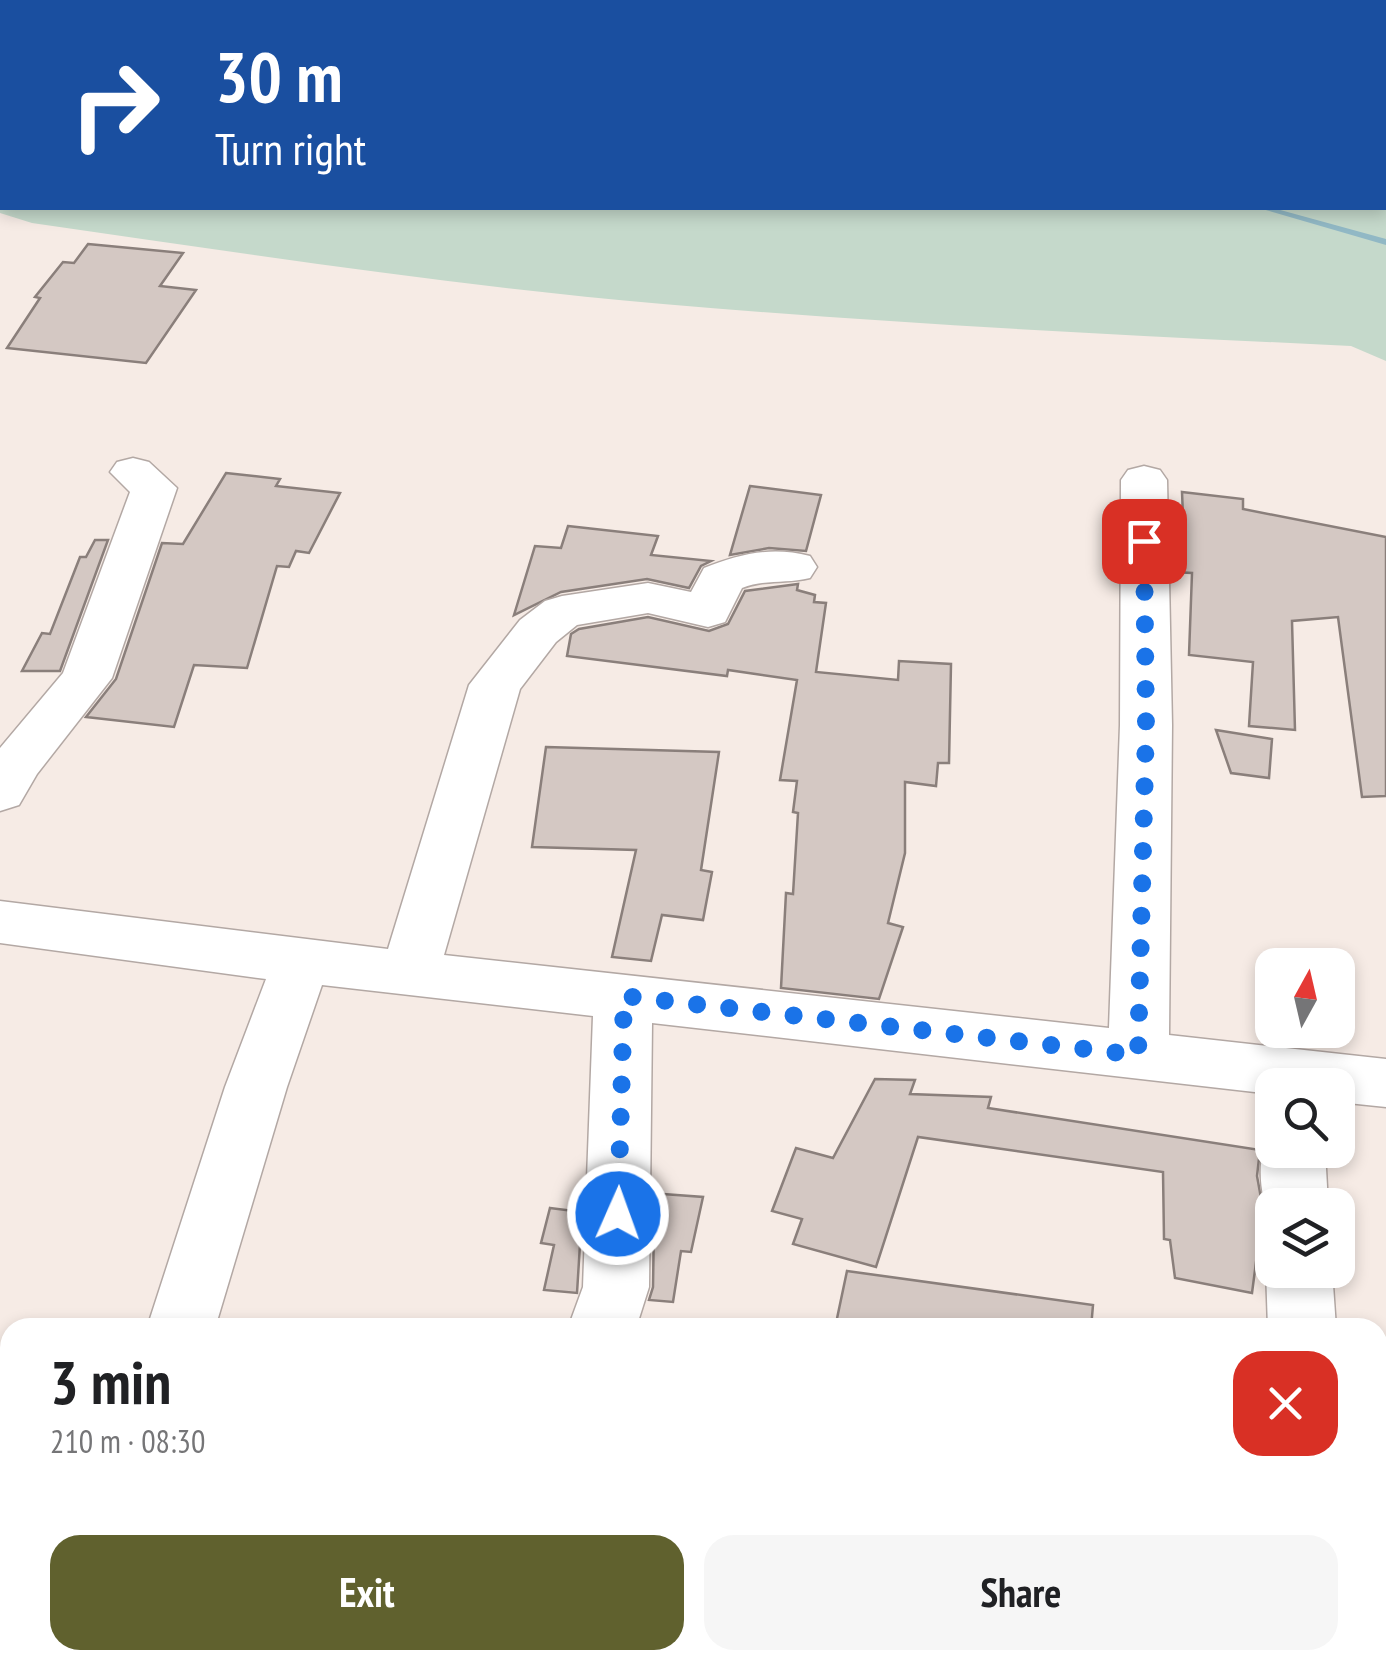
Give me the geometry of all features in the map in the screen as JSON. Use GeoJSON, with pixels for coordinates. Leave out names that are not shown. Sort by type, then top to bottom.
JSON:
{"type":"FeatureCollection","features":[{"type":"Feature","properties":{"kind":"street"},"geometry":{"type":"LineString","coordinates":[[0,792],[17,763],[87,678],[154,488],[133,472]]}},
{"type":"Feature","properties":{"kind":"street"},"geometry":{"type":"LineString","coordinates":[[1138,1055],[1146,726],[1144,480]]}},
{"type":"Feature","properties":{"kind":"street"},"geometry":{"type":"LineString","coordinates":[[410,973],[495,686],[538,631],[562,612],[648,598],[708,612],[721,580],[752,566],[793,567]]}},
{"type":"Feature","properties":{"kind":"street"},"geometry":{"type":"LineString","coordinates":[[0,922],[410,973],[1138,1055],[1255,1074]]}},
{"type":"Feature","properties":{"kind":"street"},"geometry":{"type":"LineString","coordinates":[[184,1318],[256,1087],[302,960]]}},
{"type":"Feature","properties":{"kind":"street"},"geometry":{"type":"LineString","coordinates":[[605,1318],[616,1287],[624,996]]}},
{"type":"Feature","properties":{"kind":"street"},"geometry":{"type":"LineString","coordinates":[[1355,1082],[1386,1083]]}},
{"type":"Feature","properties":{"kind":"street"},"geometry":{"type":"LineString","coordinates":[[1300,1288],[1301,1318]]}},
{"type":"Feature","properties":{"kind":"green space"},"geometry":{"type":"Polygon","coordinates":[[[1386,210],[1386,361],[1351,346],[921,323],[584,297],[32,223],[0,213],[1386,210]]]}},
{"type":"Feature","properties":{"kind":"building"},"geometry":{"type":"Polygon","coordinates":[[[88,244],[183,253],[160,286],[196,290],[146,363],[7,348],[40,298],[35,297],[63,262],[74,263],[88,244]]]}},
{"type":"Feature","properties":{"kind":"building"},"geometry":{"type":"Polygon","coordinates":[[[226,473],[280,479],[276,486],[340,493],[309,553],[296,551],[289,567],[277,566],[247,668],[194,665],[174,727],[86,717],[116,679],[162,543],[183,544],[226,473]]]}},
{"type":"Feature","properties":{"kind":"building"},"geometry":{"type":"Polygon","coordinates":[[[750,486],[821,495],[806,551],[769,548],[730,555],[750,486]]]}},
{"type":"Feature","properties":{"kind":"building"},"geometry":{"type":"Polygon","coordinates":[[[1182,492],[1243,499],[1243,509],[1386,537],[1386,796],[1362,797],[1338,617],[1292,621],[1295,730],[1249,726],[1253,662],[1189,655],[1192,573],[1173,572],[1171,515],[1183,516],[1182,492]]]}},
{"type":"Feature","properties":{"kind":"building"},"geometry":{"type":"Polygon","coordinates":[[[568,526],[658,536],[651,555],[711,561],[701,566],[689,588],[647,579],[561,592],[514,615],[535,546],[561,548],[568,526]]]}},
{"type":"Feature","properties":{"kind":"building"},"geometry":{"type":"Polygon","coordinates":[[[95,540],[108,540],[60,671],[22,671],[42,633],[50,634],[80,557],[86,557],[95,540]]]}},
{"type":"Feature","properties":{"kind":"building"},"geometry":{"type":"Polygon","coordinates":[[[798,584],[797,590],[815,595],[814,602],[826,603],[816,672],[898,680],[899,661],[951,664],[949,763],[938,763],[936,786],[905,782],[905,853],[888,923],[903,927],[879,999],[781,988],[786,893],[793,894],[798,813],[793,812],[797,781],[780,780],[797,680],[728,670],[727,676],[567,656],[571,634],[579,629],[648,617],[709,631],[728,624],[745,591],[798,584]]]}},
{"type":"Feature","properties":{"kind":"building"},"geometry":{"type":"Polygon","coordinates":[[[1216,730],[1272,739],[1269,778],[1231,773],[1216,730]]]}},
{"type":"Feature","properties":{"kind":"building"},"geometry":{"type":"Polygon","coordinates":[[[546,747],[719,752],[701,870],[712,872],[703,920],[662,915],[651,961],[612,957],[636,850],[532,847],[546,747]]]}},
{"type":"Feature","properties":{"kind":"building"},"geometry":{"type":"Polygon","coordinates":[[[875,1079],[915,1080],[910,1094],[991,1097],[988,1108],[1255,1149],[1259,1188],[1255,1188],[1252,1293],[1175,1278],[1170,1240],[1164,1239],[1163,1172],[918,1137],[876,1267],[793,1244],[802,1219],[772,1211],[796,1148],[833,1158],[875,1079]]]}},
{"type":"Feature","properties":{"kind":"building"},"geometry":{"type":"Polygon","coordinates":[[[663,1194],[703,1197],[691,1252],[681,1251],[673,1302],[649,1300],[653,1287],[654,1222],[663,1194]]]}},
{"type":"Feature","properties":{"kind":"building"},"geometry":{"type":"Polygon","coordinates":[[[550,1208],[582,1212],[577,1293],[544,1290],[554,1245],[541,1243],[550,1208]]]}},
{"type":"Feature","properties":{"kind":"building"},"geometry":{"type":"Polygon","coordinates":[[[847,1271],[1093,1305],[1092,1318],[837,1318],[847,1271]]]}},
{"type":"Feature","properties":{"kind":"waterway"},"geometry":{"type":"LineString","coordinates":[[1271,210],[1386,242]]}},
{"type":"Feature","properties":{"kind":"route"},"geometry":{"type":"LineString","coordinates":[[618,1214],[624,996],[1138,1055],[1146,726],[1144,541]]}}]}
